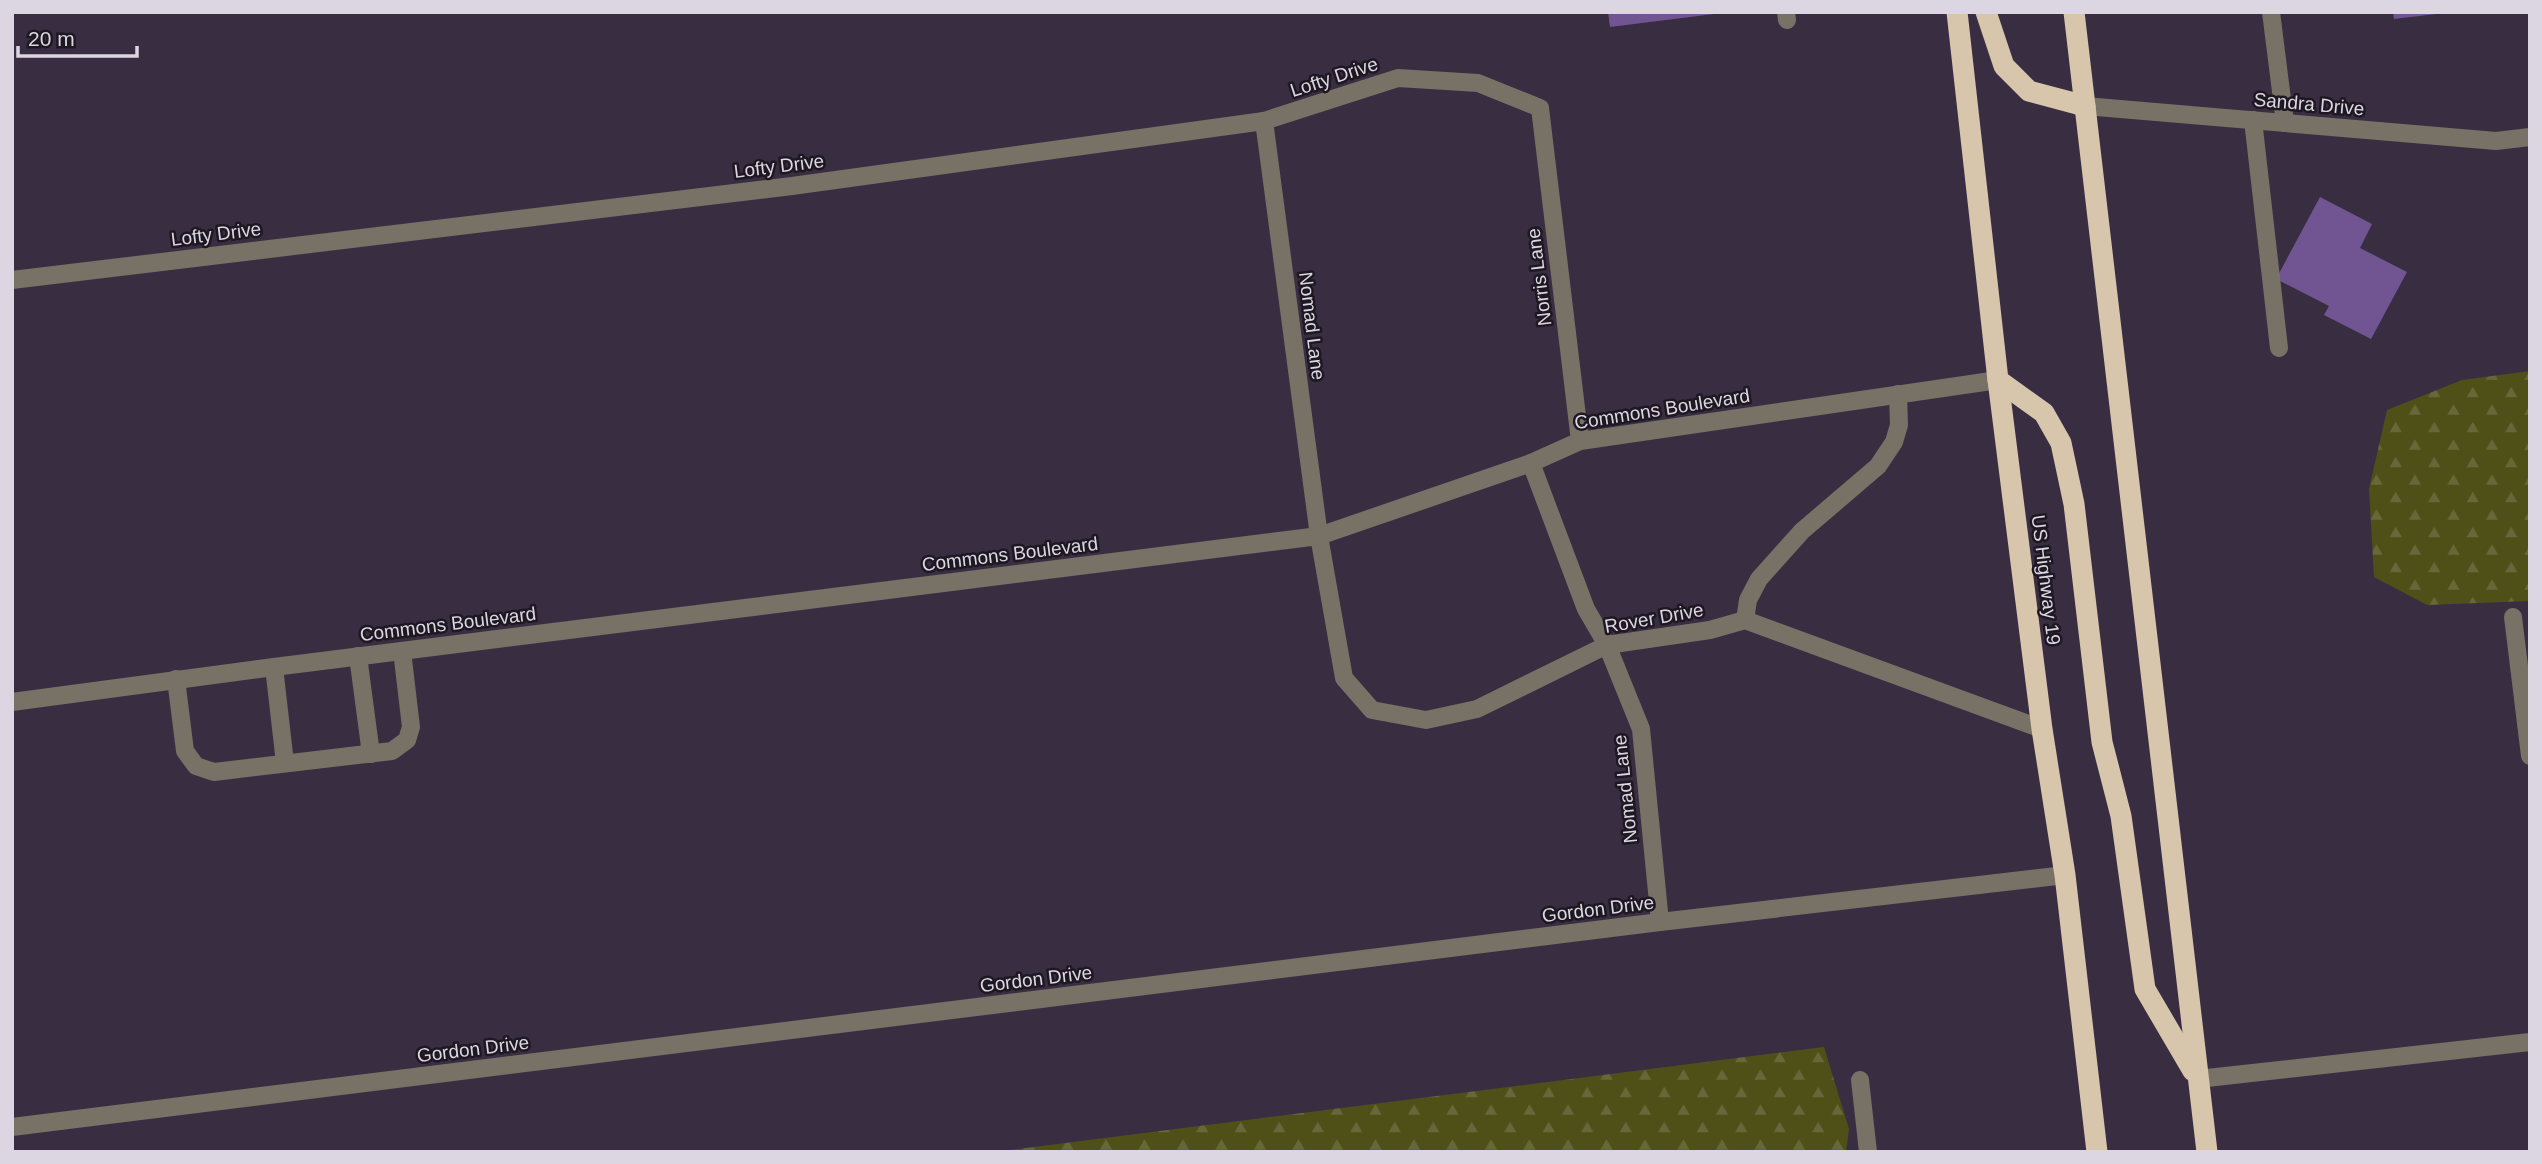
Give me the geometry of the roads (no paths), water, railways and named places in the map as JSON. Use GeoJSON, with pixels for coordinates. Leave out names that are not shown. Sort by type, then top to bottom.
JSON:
{"type":"FeatureCollection","features":[{"type":"Feature","properties":{"kind":"highway","name":"US Highway 19"},"geometry":{"type":"LineString","coordinates":[[1957,12],[1998,380],[2042,729],[2065,874],[2097,1152]]}},
{"type":"Feature","properties":{"kind":"highway"},"geometry":{"type":"LineString","coordinates":[[1986,12],[2004,66],[2029,91],[2085,106]]}},
{"type":"Feature","properties":{"kind":"highway"},"geometry":{"type":"LineString","coordinates":[[2074,12],[2207,1152]]}},
{"type":"Feature","properties":{"kind":"highway"},"geometry":{"type":"LineString","coordinates":[[1998,380],[2044,413],[2061,443],[2074,504],[2102,742],[2121,816],[2145,989],[2198,1079]]}},
{"type":"Feature","properties":{"kind":"street"},"geometry":{"type":"LineString","coordinates":[[2272,12],[2284,123]]}},
{"type":"Feature","properties":{"kind":"street","name":"Lofty Drive"},"geometry":{"type":"LineString","coordinates":[[12,280],[792,187],[1264,121],[1398,78],[1478,83],[1540,108]]}},
{"type":"Feature","properties":{"kind":"street","name":"Sandra Drive"},"geometry":{"type":"LineString","coordinates":[[2085,106],[2496,141],[2530,137]]}},
{"type":"Feature","properties":{"kind":"street","name":"Norris Lane"},"geometry":{"type":"LineString","coordinates":[[1540,108],[1580,441]]}},
{"type":"Feature","properties":{"kind":"street"},"geometry":{"type":"LineString","coordinates":[[2253,120],[2279,348]]}},
{"type":"Feature","properties":{"kind":"street","name":"Nomad Lane"},"geometry":{"type":"LineString","coordinates":[[1264,121],[1319,536]]}},
{"type":"Feature","properties":{"kind":"street","name":"Commons Boulevard"},"geometry":{"type":"LineString","coordinates":[[12,702],[176,679],[1319,536],[1531,463],[1580,441],[1998,380]]}},
{"type":"Feature","properties":{"kind":"street"},"geometry":{"type":"LineString","coordinates":[[1898,394],[1899,425],[1894,442],[1878,466],[1802,531],[1759,579],[1748,600],[1745,620],[2042,729]]}},
{"type":"Feature","properties":{"kind":"street","name":"Nomad Lane"},"geometry":{"type":"LineString","coordinates":[[1531,463],[1586,609],[1607,646],[1641,729],[1660,922]]}},
{"type":"Feature","properties":{"kind":"street","name":"Rover Drive"},"geometry":{"type":"LineString","coordinates":[[1319,536],[1344,678],[1372,710],[1426,720],[1477,709],[1607,646],[1710,629],[1745,620]]}},
{"type":"Feature","properties":{"kind":"street"},"geometry":{"type":"LineString","coordinates":[[2513,617],[2530,756]]}},
{"type":"Feature","properties":{"kind":"street"},"geometry":{"type":"LineString","coordinates":[[176,679],[185,751],[196,766],[214,772],[371,754],[392,751],[407,740],[411,727],[402,651]]}},
{"type":"Feature","properties":{"kind":"street"},"geometry":{"type":"LineString","coordinates":[[358,656],[371,754]]}},
{"type":"Feature","properties":{"kind":"street"},"geometry":{"type":"LineString","coordinates":[[274,667],[285,763]]}},
{"type":"Feature","properties":{"kind":"street","name":"Gordon Drive"},"geometry":{"type":"LineString","coordinates":[[12,1128],[2065,874]]}},
{"type":"Feature","properties":{"kind":"street"},"geometry":{"type":"LineString","coordinates":[[2198,1079],[2530,1042]]}},
{"type":"Feature","properties":{"kind":"street"},"geometry":{"type":"LineString","coordinates":[[1860,1080],[1868,1152]]}}]}
